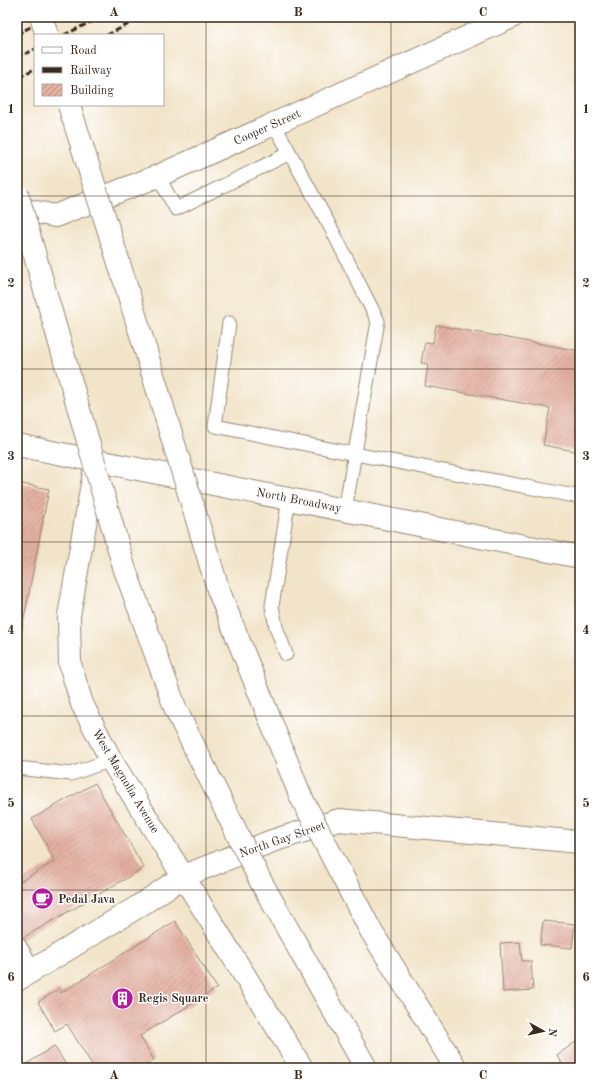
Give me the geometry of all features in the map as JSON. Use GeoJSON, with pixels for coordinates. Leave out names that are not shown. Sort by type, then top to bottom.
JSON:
{"type":"FeatureCollection","features":[{"type":"Feature","properties":{"kind":"main road"},"geometry":{"type":"LineString","coordinates":[[41,17],[47,34]]}},
{"type":"Feature","properties":{"kind":"main road","name":"Cooper Street"},"geometry":{"type":"LineString","coordinates":[[17,208],[54,216],[158,176],[512,17]]}},
{"type":"Feature","properties":{"kind":"main road"},"geometry":{"type":"LineString","coordinates":[[69,106],[124,278],[218,589],[301,797],[371,931],[456,1068]]}},
{"type":"Feature","properties":{"kind":"main road"},"geometry":{"type":"LineString","coordinates":[[17,193],[124,567],[176,710],[260,880],[366,1068]]}},
{"type":"Feature","properties":{"kind":"main road","name":"North Broadway"},"geometry":{"type":"LineString","coordinates":[[17,444],[580,557]]}},
{"type":"Feature","properties":{"kind":"main road","name":"West Magnolia Avenue"},"geometry":{"type":"LineString","coordinates":[[97,460],[69,616],[70,664],[82,704],[111,760],[302,1068]]}},
{"type":"Feature","properties":{"kind":"main road","name":"North Gay Street"},"geometry":{"type":"LineString","coordinates":[[26,974],[138,906],[184,876],[272,841],[339,820],[409,825],[580,842]]}},
{"type":"Feature","properties":{"kind":"lane"},"geometry":{"type":"LineString","coordinates":[[274,124],[333,232],[378,321],[345,510]]}},
{"type":"Feature","properties":{"kind":"lane"},"geometry":{"type":"LineString","coordinates":[[158,176],[176,209],[290,154]]}},
{"type":"Feature","properties":{"kind":"lane"},"geometry":{"type":"LineString","coordinates":[[229,323],[214,426],[580,497]]}},
{"type":"Feature","properties":{"kind":"lane"},"geometry":{"type":"LineString","coordinates":[[286,654],[276,627],[272,606],[289,498]]}},
{"type":"Feature","properties":{"kind":"lane"},"geometry":{"type":"LineString","coordinates":[[17,768],[71,774],[111,760]]}},
{"type":"Feature","properties":{"kind":"lane"},"geometry":{"type":"LineString","coordinates":[[17,941],[26,974]]}},
{"type":"Feature","properties":{"kind":"building"},"geometry":{"type":"Polygon","coordinates":[[[436,325],[580,351],[580,452],[543,445],[550,408],[425,386],[428,364],[421,363],[425,342],[433,343],[436,325]]]}},
{"type":"Feature","properties":{"kind":"building"},"geometry":{"type":"Polygon","coordinates":[[[17,483],[49,489],[18,649],[17,649],[17,483]]]}},
{"type":"Feature","properties":{"kind":"building"},"geometry":{"type":"Polygon","coordinates":[[[95,783],[144,868],[21,939],[17,932],[17,881],[18,883],[55,861],[32,819],[95,783]]]}},
{"type":"Feature","properties":{"kind":"building","name":"Regis Square"},"geometry":{"type":"Polygon","coordinates":[[[175,921],[217,988],[140,1036],[154,1060],[142,1068],[94,1068],[67,1024],[55,1031],[38,1002],[59,989],[61,993],[175,921]]]}},
{"type":"Feature","properties":{"kind":"building"},"geometry":{"type":"Polygon","coordinates":[[[543,921],[575,924],[572,948],[540,945],[543,921]]]}},
{"type":"Feature","properties":{"kind":"building"},"geometry":{"type":"Polygon","coordinates":[[[520,942],[522,961],[531,961],[533,990],[503,992],[500,943],[520,942]]]}},
{"type":"Feature","properties":{"kind":"building"},"geometry":{"type":"Polygon","coordinates":[[[580,1039],[580,1068],[565,1068],[557,1055],[580,1039]]]}},
{"type":"Feature","properties":{"kind":"building"},"geometry":{"type":"Polygon","coordinates":[[[54,1046],[68,1068],[21,1068],[54,1046]]]}},
{"type":"Feature","properties":{"kind":"railway"},"geometry":{"type":"LineString","coordinates":[[17,34],[50,17]]}},
{"type":"Feature","properties":{"kind":"railway"},"geometry":{"type":"LineString","coordinates":[[66,34],[101,17]]}},
{"type":"Feature","properties":{"kind":"railway"},"geometry":{"type":"LineString","coordinates":[[109,34],[143,17]]}},
{"type":"Feature","properties":{"kind":"railway"},"geometry":{"type":"LineString","coordinates":[[17,58],[34,50]]}},
{"type":"Feature","properties":{"kind":"railway"},"geometry":{"type":"LineString","coordinates":[[19,76],[34,69]]}},
{"type":"Feature","properties":{"kind":"place","name":"Pedal Java"},"geometry":{"type":"Point","coordinates":[43,899]}},
{"type":"Feature","properties":{"kind":"place","name":"Regis Square"},"geometry":{"type":"Point","coordinates":[123,998]}}]}
